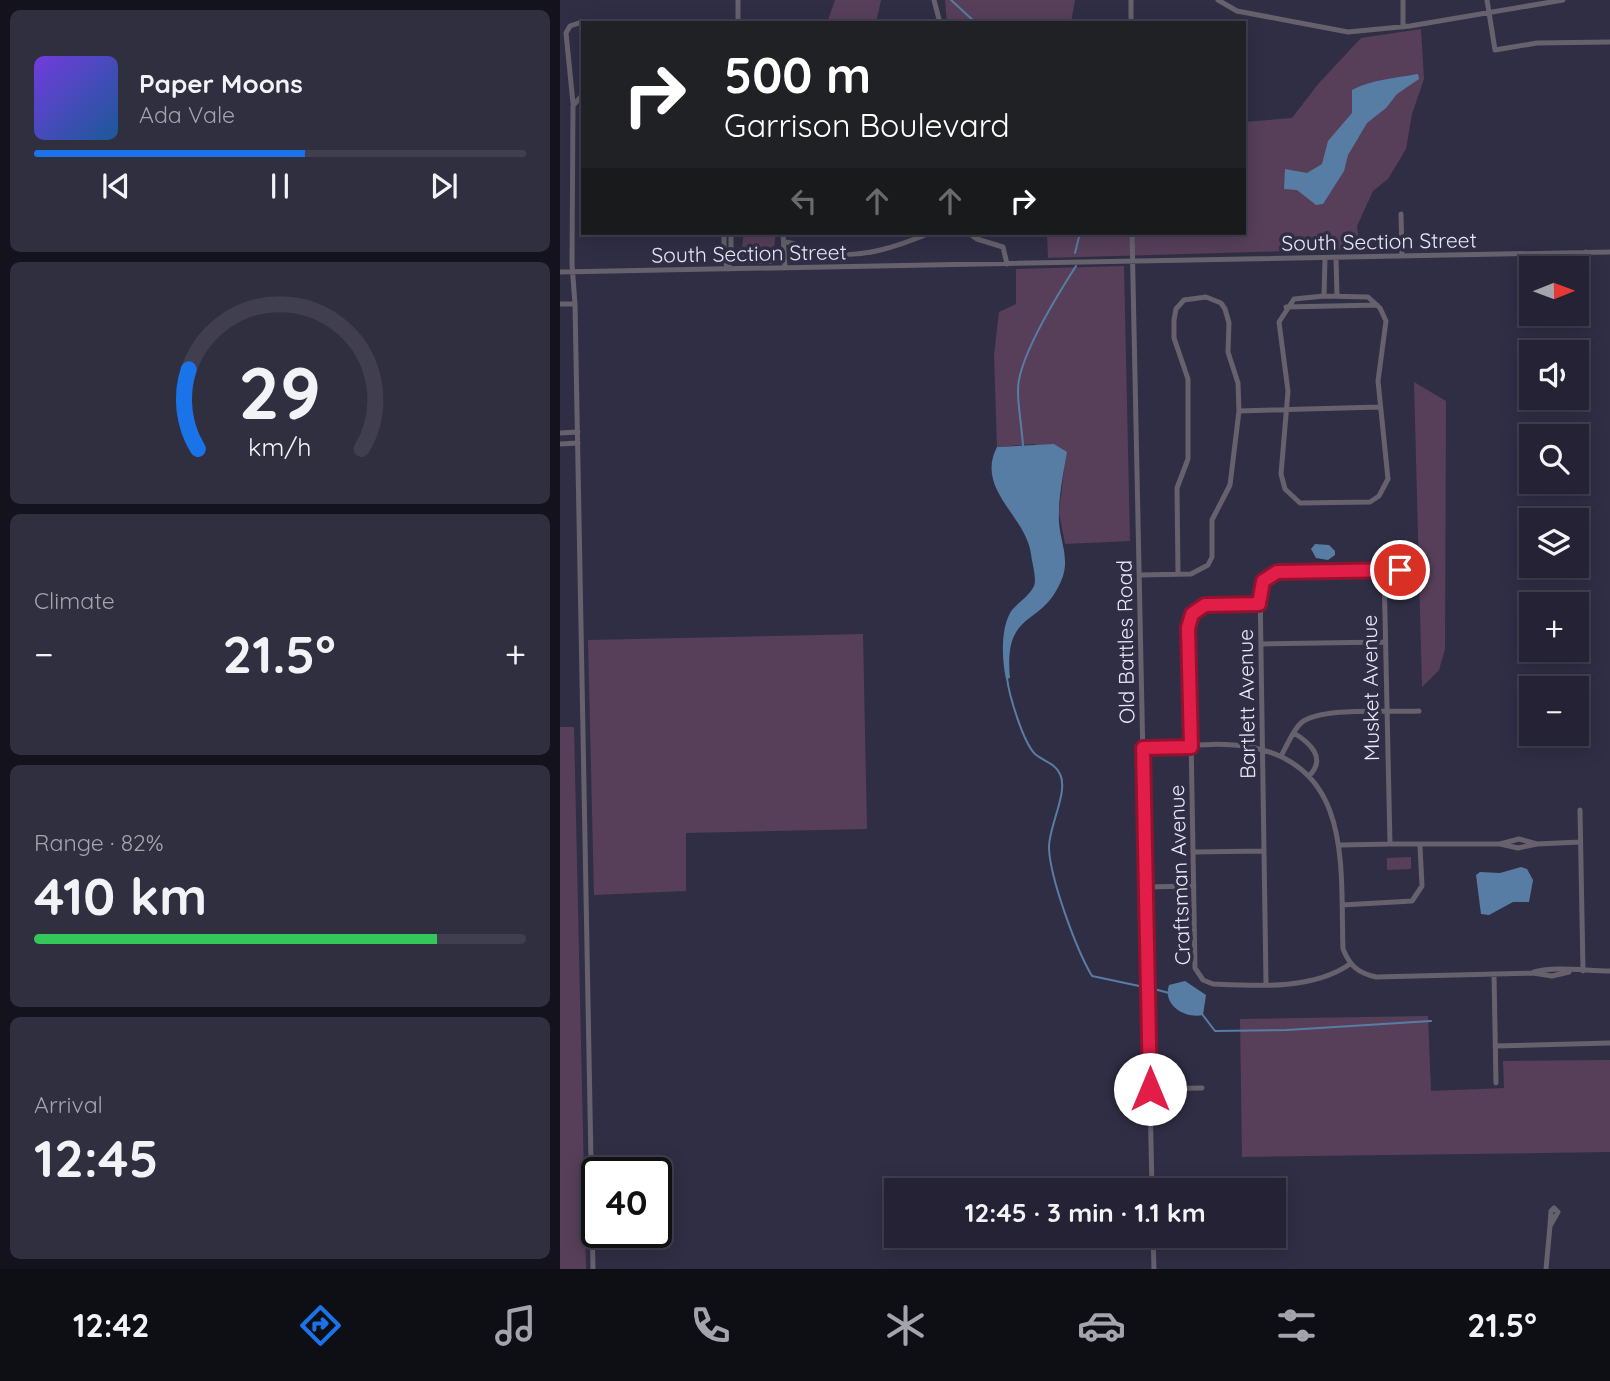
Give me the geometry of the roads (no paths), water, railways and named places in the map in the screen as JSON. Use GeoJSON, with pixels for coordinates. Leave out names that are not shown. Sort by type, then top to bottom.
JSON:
{"type":"FeatureCollection","features":[{"type":"Feature","properties":{"kind":"street"},"geometry":{"type":"LineString","coordinates":[[738,0],[738,21]]}},
{"type":"Feature","properties":{"kind":"street"},"geometry":{"type":"LineString","coordinates":[[934,0],[940,21]]}},
{"type":"Feature","properties":{"kind":"street"},"geometry":{"type":"LineString","coordinates":[[1131,0],[1131,21]]}},
{"type":"Feature","properties":{"kind":"street"},"geometry":{"type":"LineString","coordinates":[[1218,0],[1237,11],[1319,29],[1349,32],[1403,27],[1560,1]]}},
{"type":"Feature","properties":{"kind":"street"},"geometry":{"type":"LineString","coordinates":[[1403,0],[1403,27]]}},
{"type":"Feature","properties":{"kind":"street"},"geometry":{"type":"LineString","coordinates":[[1487,0],[1494,50],[1537,43],[1610,42]]}},
{"type":"Feature","properties":{"kind":"street"},"geometry":{"type":"LineString","coordinates":[[581,22],[570,26],[566,33],[573,106],[593,1269]]}},
{"type":"Feature","properties":{"kind":"street"},"geometry":{"type":"LineString","coordinates":[[573,106],[581,96]]}},
{"type":"Feature","properties":{"kind":"street"},"geometry":{"type":"LineString","coordinates":[[1401,214],[1402,256]]}},
{"type":"Feature","properties":{"kind":"street"},"geometry":{"type":"LineString","coordinates":[[724,235],[724,258],[728,269]]}},
{"type":"Feature","properties":{"kind":"street"},"geometry":{"type":"LineString","coordinates":[[728,269],[732,258],[731,235]]}},
{"type":"Feature","properties":{"kind":"street"},"geometry":{"type":"LineString","coordinates":[[783,235],[785,268]]}},
{"type":"Feature","properties":{"kind":"street"},"geometry":{"type":"LineString","coordinates":[[785,242],[824,254],[852,255],[887,249],[925,235]]}},
{"type":"Feature","properties":{"kind":"street"},"geometry":{"type":"LineString","coordinates":[[971,235],[977,240],[1003,247],[1007,264]]}},
{"type":"Feature","properties":{"kind":"street","name":"Old Battles Road"},"geometry":{"type":"LineString","coordinates":[[1132,235],[1152,1178]]}},
{"type":"Feature","properties":{"kind":"street","name":"South Section Street"},"geometry":{"type":"LineString","coordinates":[[560,272],[1610,252]]}},
{"type":"Feature","properties":{"kind":"street"},"geometry":{"type":"LineString","coordinates":[[1324,296],[1325,258]]}},
{"type":"Feature","properties":{"kind":"street"},"geometry":{"type":"LineString","coordinates":[[1334,305],[1336,258]]}},
{"type":"Feature","properties":{"kind":"street"},"geometry":{"type":"LineString","coordinates":[[1336,296],[1368,297],[1383,315],[1386,329],[1379,376],[1380,407],[1389,467],[1386,483],[1379,496],[1370,502],[1300,503],[1285,489],[1281,474],[1287,374],[1278,330],[1286,307],[1294,299],[1336,296]]}},
{"type":"Feature","properties":{"kind":"street"},"geometry":{"type":"LineString","coordinates":[[1139,575],[1178,574],[1202,571],[1211,561],[1212,520],[1230,485],[1239,411],[1238,383],[1228,352],[1229,323],[1225,309],[1220,303],[1206,298],[1184,300],[1176,309],[1174,320],[1174,338],[1188,379],[1188,459],[1177,488],[1178,574]]}},
{"type":"Feature","properties":{"kind":"street"},"geometry":{"type":"LineString","coordinates":[[560,304],[576,304]]}},
{"type":"Feature","properties":{"kind":"street"},"geometry":{"type":"LineString","coordinates":[[1286,307],[1377,305]]}},
{"type":"Feature","properties":{"kind":"street"},"geometry":{"type":"LineString","coordinates":[[1239,411],[1380,407]]}},
{"type":"Feature","properties":{"kind":"street"},"geometry":{"type":"LineString","coordinates":[[560,433],[578,432]]}},
{"type":"Feature","properties":{"kind":"street"},"geometry":{"type":"LineString","coordinates":[[560,444],[578,443]]}},
{"type":"Feature","properties":{"kind":"street","name":"Musket Avenue"},"geometry":{"type":"LineString","coordinates":[[1384,570],[1390,844]]}},
{"type":"Feature","properties":{"kind":"street","name":"Bartlett Avenue"},"geometry":{"type":"LineString","coordinates":[[1266,983],[1259,604],[1263,581],[1277,572],[1417,570]]}},
{"type":"Feature","properties":{"kind":"street","name":"Craftsman Avenue"},"geometry":{"type":"LineString","coordinates":[[1259,604],[1205,605],[1192,614],[1188,628],[1195,966],[1199,975],[1213,984],[1300,983],[1330,976],[1350,964]]}},
{"type":"Feature","properties":{"kind":"street"},"geometry":{"type":"LineString","coordinates":[[1261,644],[1385,642]]}},
{"type":"Feature","properties":{"kind":"street"},"geometry":{"type":"LineString","coordinates":[[1281,756],[1300,724],[1325,714],[1419,712]]}},
{"type":"Feature","properties":{"kind":"street"},"geometry":{"type":"LineString","coordinates":[[1294,733],[1308,741],[1316,755],[1316,766],[1309,776]]}},
{"type":"Feature","properties":{"kind":"street"},"geometry":{"type":"LineString","coordinates":[[1143,748],[1236,746],[1262,750],[1281,756],[1309,776],[1326,800],[1336,824],[1340,845],[1343,949],[1350,964],[1365,975],[1376,977],[1532,973],[1552,976],[1569,972],[1610,971]]}},
{"type":"Feature","properties":{"kind":"street"},"geometry":{"type":"LineString","coordinates":[[1580,810],[1583,971]]}},
{"type":"Feature","properties":{"kind":"street"},"geometry":{"type":"LineString","coordinates":[[1340,845],[1500,844],[1518,848],[1537,844],[1580,842]]}},
{"type":"Feature","properties":{"kind":"street"},"geometry":{"type":"LineString","coordinates":[[1342,905],[1412,901],[1422,886],[1420,846]]}},
{"type":"Feature","properties":{"kind":"street"},"geometry":{"type":"LineString","coordinates":[[1194,852],[1264,850]]}},
{"type":"Feature","properties":{"kind":"street"},"geometry":{"type":"LineString","coordinates":[[1146,887],[1194,887]]}},
{"type":"Feature","properties":{"kind":"street"},"geometry":{"type":"LineString","coordinates":[[1494,974],[1496,1083]]}},
{"type":"Feature","properties":{"kind":"street"},"geometry":{"type":"LineString","coordinates":[[1495,1046],[1610,1043]]}},
{"type":"Feature","properties":{"kind":"street"},"geometry":{"type":"LineString","coordinates":[[1150,1089],[1202,1088]]}},
{"type":"Feature","properties":{"kind":"street"},"geometry":{"type":"LineString","coordinates":[[1546,1269],[1550,1226]]}},
{"type":"Feature","properties":{"kind":"street"},"geometry":{"type":"LineString","coordinates":[[1153,1248],[1154,1269]]}},
{"type":"Feature","properties":{"kind":"water"},"geometry":{"type":"Polygon","coordinates":[[[1418,74],[1419,79],[1397,94],[1386,108],[1367,123],[1348,155],[1344,171],[1323,204],[1316,205],[1297,190],[1284,189],[1285,169],[1307,173],[1322,164],[1328,141],[1352,113],[1352,90],[1375,82],[1418,74]]]}},
{"type":"Feature","properties":{"kind":"water"},"geometry":{"type":"Polygon","coordinates":[[[1054,444],[1067,452],[1059,513],[1065,569],[1055,593],[1046,605],[1019,628],[1013,639],[1009,655],[1010,678],[1006,679],[1003,653],[1005,625],[1012,610],[1032,590],[1035,579],[1027,540],[997,489],[992,476],[992,462],[997,447],[1054,444]]]}},
{"type":"Feature","properties":{"kind":"water"},"geometry":{"type":"Polygon","coordinates":[[[1315,544],[1329,545],[1335,555],[1328,560],[1316,558],[1311,549],[1315,544]]]}},
{"type":"Feature","properties":{"kind":"water"},"geometry":{"type":"Polygon","coordinates":[[[1521,867],[1527,869],[1533,880],[1529,902],[1513,902],[1489,915],[1481,914],[1476,875],[1480,872],[1500,873],[1521,867]]]}},
{"type":"Feature","properties":{"kind":"water"},"geometry":{"type":"Polygon","coordinates":[[[1185,981],[1206,995],[1203,1015],[1182,1013],[1169,999],[1169,985],[1185,981]]]}},
{"type":"Feature","properties":{"kind":"waterway"},"geometry":{"type":"LineString","coordinates":[[951,0],[974,21]]}},
{"type":"Feature","properties":{"kind":"waterway"},"geometry":{"type":"LineString","coordinates":[[1075,253],[1080,235]]}},
{"type":"Feature","properties":{"kind":"waterway"},"geometry":{"type":"LineString","coordinates":[[1023,446],[1018,398],[1019,378],[1040,327],[1076,266]]}},
{"type":"Feature","properties":{"kind":"waterway"},"geometry":{"type":"LineString","coordinates":[[1007,678],[1021,729],[1030,748],[1060,774],[1062,790],[1050,840],[1050,861],[1079,949],[1092,976],[1144,987]]}},
{"type":"Feature","properties":{"kind":"waterway"},"geometry":{"type":"LineString","coordinates":[[1154,989],[1169,993]]}},
{"type":"Feature","properties":{"kind":"waterway"},"geometry":{"type":"LineString","coordinates":[[1202,1014],[1215,1031],[1287,1030],[1431,1021]]}}]}
